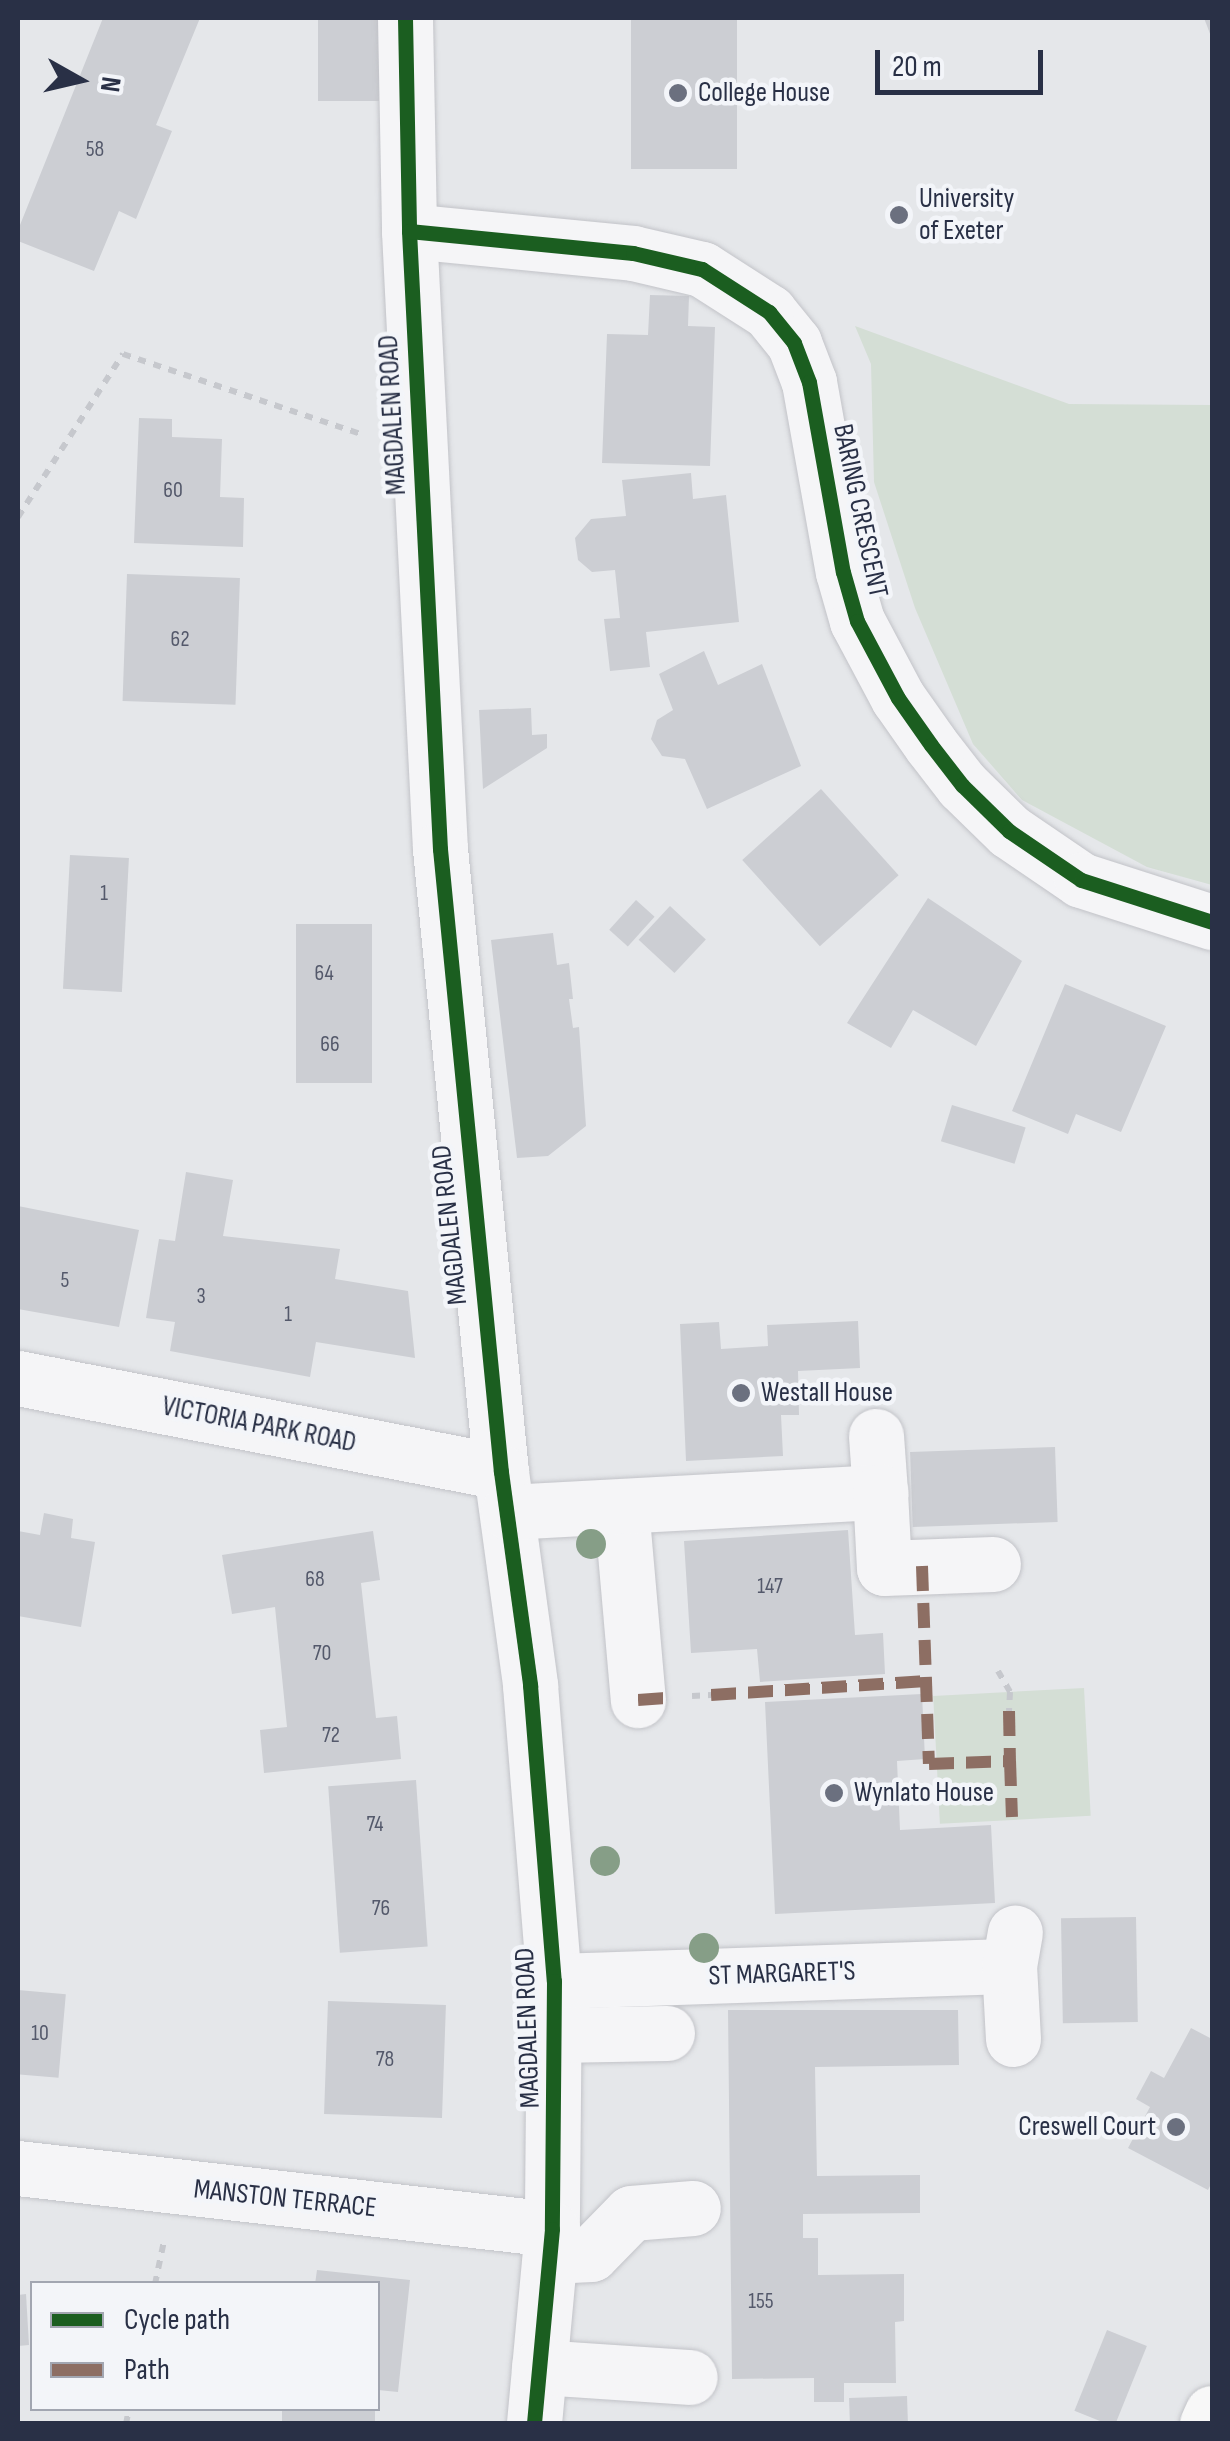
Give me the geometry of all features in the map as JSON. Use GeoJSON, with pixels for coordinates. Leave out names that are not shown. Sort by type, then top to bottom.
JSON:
{"type":"FeatureCollection","features":[{"type":"Feature","properties":{"kind":"main road"},"geometry":{"type":"LineString","coordinates":[[1207,2424],[1212,2412]]}},
{"type":"Feature","properties":{"kind":"street","name":"MAGDALEN ROAD"},"geometry":{"type":"LineString","coordinates":[[405,18],[409,230],[440,849],[504,1492],[530,1685],[554,1982],[551,2243],[534,2424]]}},
{"type":"Feature","properties":{"kind":"street","name":"BARING CRESCENT"},"geometry":{"type":"LineString","coordinates":[[409,230],[633,253],[702,269],[769,312],[794,344],[808,382],[843,572],[857,620],[898,698],[931,745],[962,785],[1008,831],[1081,880],[1212,922]]}},
{"type":"Feature","properties":{"kind":"street","name":"VICTORIA PARK ROAD"},"geometry":{"type":"LineString","coordinates":[[18,1378],[504,1492]]}},
{"type":"Feature","properties":{"kind":"street"},"geometry":{"type":"LineString","coordinates":[[876,1436],[884,1568],[993,1564]]}},
{"type":"Feature","properties":{"kind":"street"},"geometry":{"type":"LineString","coordinates":[[504,1492],[621,1506],[880,1492]]}},
{"type":"Feature","properties":{"kind":"street"},"geometry":{"type":"LineString","coordinates":[[621,1506],[638,1700]]}},
{"type":"Feature","properties":{"kind":"street","name":"ST MARGARET'S"},"geometry":{"type":"LineString","coordinates":[[554,1982],[1012,1949],[1014,2039]]}},
{"type":"Feature","properties":{"kind":"street"},"geometry":{"type":"LineString","coordinates":[[554,2035],[667,2033]]}},
{"type":"Feature","properties":{"kind":"street","name":"MANSTON TERRACE"},"geometry":{"type":"LineString","coordinates":[[18,2168],[551,2243],[591,2254],[630,2212],[694,2208]]}},
{"type":"Feature","properties":{"kind":"street"},"geometry":{"type":"LineString","coordinates":[[539,2367],[690,2377]]}},
{"type":"Feature","properties":{"kind":"path"},"geometry":{"type":"LineString","coordinates":[[18,517],[123,354],[419,454]]}},
{"type":"Feature","properties":{"kind":"path"},"geometry":{"type":"LineString","coordinates":[[998,1672],[1010,1692],[1010,1711]]}},
{"type":"Feature","properties":{"kind":"shaded area"},"geometry":{"type":"Polygon","coordinates":[[[855,326],[1069,404],[1212,405],[1212,885],[1147,867],[1022,800],[973,744],[915,608],[874,482],[871,364],[855,326]]]}},
{"type":"Feature","properties":{"kind":"shaded area"},"geometry":{"type":"Polygon","coordinates":[[[1084,1688],[1091,1816],[940,1824],[933,1696],[1084,1688]]]}},
{"type":"Feature","properties":{"kind":"building"},"geometry":{"type":"Polygon","coordinates":[[[103,18],[200,18],[156,125],[172,131],[136,219],[119,211],[94,271],[18,241],[18,230],[103,18]]]}},
{"type":"Feature","properties":{"kind":"building"},"geometry":{"type":"Polygon","coordinates":[[[318,18],[379,18],[379,101],[318,101],[318,18]]]}},
{"type":"Feature","properties":{"kind":"building","name":"College House"},"geometry":{"type":"Polygon","coordinates":[[[631,18],[737,18],[737,169],[631,169],[631,18]]]}},
{"type":"Feature","properties":{"kind":"building"},"geometry":{"type":"Polygon","coordinates":[[[1204,18],[1212,18],[1212,39],[1204,18]]]}},
{"type":"Feature","properties":{"kind":"building"},"geometry":{"type":"Polygon","coordinates":[[[650,295],[689,296],[688,326],[715,327],[710,466],[602,463],[607,334],[648,335],[650,295]]]}},
{"type":"Feature","properties":{"kind":"building"},"geometry":{"type":"Polygon","coordinates":[[[139,418],[172,419],[172,437],[222,439],[220,497],[244,498],[243,547],[134,543],[139,418]]]}},
{"type":"Feature","properties":{"kind":"building"},"geometry":{"type":"Polygon","coordinates":[[[691,473],[693,499],[726,495],[739,622],[646,632],[650,667],[610,671],[604,619],[620,618],[615,570],[592,572],[578,560],[575,538],[591,519],[626,516],[622,480],[691,473]]]}},
{"type":"Feature","properties":{"kind":"building"},"geometry":{"type":"Polygon","coordinates":[[[127,574],[240,578],[235,705],[123,701],[127,574]]]}},
{"type":"Feature","properties":{"kind":"building"},"geometry":{"type":"Polygon","coordinates":[[[704,651],[718,685],[762,664],[801,766],[707,809],[685,759],[662,756],[651,739],[657,720],[673,710],[659,674],[704,651]]]}},
{"type":"Feature","properties":{"kind":"building"},"geometry":{"type":"Polygon","coordinates":[[[531,708],[532,735],[547,734],[547,748],[483,789],[479,710],[531,708]]]}},
{"type":"Feature","properties":{"kind":"building"},"geometry":{"type":"Polygon","coordinates":[[[821,789],[899,875],[820,946],[742,860],[821,789]]]}},
{"type":"Feature","properties":{"kind":"building"},"geometry":{"type":"Polygon","coordinates":[[[70,855],[129,858],[122,992],[63,989],[70,855]]]}},
{"type":"Feature","properties":{"kind":"building"},"geometry":{"type":"Polygon","coordinates":[[[928,898],[1022,961],[976,1046],[913,1010],[891,1048],[847,1023],[928,898]]]}},
{"type":"Feature","properties":{"kind":"building"},"geometry":{"type":"Polygon","coordinates":[[[636,900],[655,917],[628,946],[609,930],[636,900]]]}},
{"type":"Feature","properties":{"kind":"building"},"geometry":{"type":"Polygon","coordinates":[[[670,906],[706,939],[674,973],[639,940],[670,906]]]}},
{"type":"Feature","properties":{"kind":"building"},"geometry":{"type":"Polygon","coordinates":[[[296,924],[372,924],[372,1083],[296,1083],[296,924]]]}},
{"type":"Feature","properties":{"kind":"building"},"geometry":{"type":"Polygon","coordinates":[[[553,933],[557,965],[569,963],[573,999],[569,999],[573,1028],[579,1027],[586,1126],[548,1156],[517,1158],[491,940],[553,933]]]}},
{"type":"Feature","properties":{"kind":"building"},"geometry":{"type":"Polygon","coordinates":[[[1065,984],[1166,1026],[1121,1132],[1076,1114],[1068,1134],[1012,1111],[1065,984]]]}},
{"type":"Feature","properties":{"kind":"building"},"geometry":{"type":"Polygon","coordinates":[[[952,1105],[1026,1128],[1015,1164],[941,1141],[952,1105]]]}},
{"type":"Feature","properties":{"kind":"building"},"geometry":{"type":"Polygon","coordinates":[[[186,1172],[233,1180],[223,1236],[340,1249],[335,1279],[408,1291],[415,1358],[316,1342],[310,1377],[170,1351],[175,1322],[146,1318],[159,1239],[175,1241],[186,1172]]]}},
{"type":"Feature","properties":{"kind":"building"},"geometry":{"type":"Polygon","coordinates":[[[18,1206],[139,1230],[119,1327],[18,1309],[18,1206]]]}},
{"type":"Feature","properties":{"kind":"building","name":"Westall House"},"geometry":{"type":"Polygon","coordinates":[[[858,1321],[860,1368],[798,1371],[799,1415],[781,1415],[783,1456],[686,1461],[680,1324],[719,1322],[721,1349],[768,1346],[767,1325],[858,1321]]]}},
{"type":"Feature","properties":{"kind":"building"},"geometry":{"type":"Polygon","coordinates":[[[1055,1447],[1058,1522],[913,1527],[910,1452],[1055,1447]]]}},
{"type":"Feature","properties":{"kind":"building"},"geometry":{"type":"Polygon","coordinates":[[[44,1513],[73,1519],[71,1538],[95,1542],[81,1627],[18,1616],[18,1531],[40,1535],[44,1513]]]}},
{"type":"Feature","properties":{"kind":"building"},"geometry":{"type":"Polygon","coordinates":[[[848,1530],[855,1635],[883,1633],[885,1674],[760,1682],[757,1649],[691,1653],[684,1541],[848,1530]]]}},
{"type":"Feature","properties":{"kind":"building"},"geometry":{"type":"Polygon","coordinates":[[[373,1531],[380,1580],[361,1583],[376,1718],[397,1716],[401,1759],[264,1773],[260,1730],[287,1727],[275,1607],[232,1614],[222,1555],[373,1531]]]}},
{"type":"Feature","properties":{"kind":"building","name":"Wynlato House"},"geometry":{"type":"Polygon","coordinates":[[[922,1694],[925,1759],[897,1761],[900,1830],[991,1825],[995,1903],[775,1914],[765,1702],[922,1694]]]}},
{"type":"Feature","properties":{"kind":"building"},"geometry":{"type":"Polygon","coordinates":[[[416,1780],[428,1947],[340,1953],[328,1786],[416,1780]]]}},
{"type":"Feature","properties":{"kind":"building"},"geometry":{"type":"Polygon","coordinates":[[[1136,1917],[1138,2022],[1063,2023],[1061,1918],[1136,1917]]]}},
{"type":"Feature","properties":{"kind":"building"},"geometry":{"type":"Polygon","coordinates":[[[18,1990],[66,1994],[58,2078],[18,2074],[18,1990]]]}},
{"type":"Feature","properties":{"kind":"building"},"geometry":{"type":"Polygon","coordinates":[[[328,2001],[446,2005],[442,2118],[324,2114],[328,2001]]]}},
{"type":"Feature","properties":{"kind":"building"},"geometry":{"type":"Polygon","coordinates":[[[728,2010],[958,2010],[959,2065],[815,2067],[817,2176],[920,2175],[920,2213],[803,2214],[803,2238],[818,2238],[818,2275],[904,2274],[904,2321],[895,2322],[896,2383],[844,2383],[844,2402],[814,2402],[814,2378],[732,2379],[728,2010]]]}},
{"type":"Feature","properties":{"kind":"building","name":"Creswell Court"},"geometry":{"type":"Polygon","coordinates":[[[1191,2028],[1212,2039],[1212,2182],[1208,2190],[1128,2148],[1150,2107],[1136,2099],[1151,2071],[1164,2078],[1191,2028]]]}},
{"type":"Feature","properties":{"kind":"building"},"geometry":{"type":"Polygon","coordinates":[[[317,2270],[410,2280],[398,2392],[380,2390],[380,2281],[315,2281],[317,2270]]]}},
{"type":"Feature","properties":{"kind":"building"},"geometry":{"type":"Polygon","coordinates":[[[26,2294],[29,2345],[18,2346],[18,2295],[26,2294]]]}},
{"type":"Feature","properties":{"kind":"building"},"geometry":{"type":"Polygon","coordinates":[[[1107,2330],[1147,2346],[1115,2424],[1074,2411],[1107,2330]]]}},
{"type":"Feature","properties":{"kind":"building"},"geometry":{"type":"Polygon","coordinates":[[[907,2396],[908,2424],[850,2424],[849,2398],[907,2396]]]}},
{"type":"Feature","properties":{"kind":"building"},"geometry":{"type":"Polygon","coordinates":[[[282,2411],[375,2411],[375,2424],[282,2424],[282,2411]]]}},
{"type":"Feature","properties":{"kind":"marked path"},"geometry":{"type":"LineString","coordinates":[[922,1566],[929,1764],[1010,1761],[1012,1817]]}},
{"type":"Feature","properties":{"kind":"marked path"},"geometry":{"type":"LineString","coordinates":[[711,1695],[927,1681]]}},
{"type":"Feature","properties":{"kind":"marked path"},"geometry":{"type":"LineString","coordinates":[[638,1700],[669,1698]]}},
{"type":"Feature","properties":{"kind":"marked path"},"geometry":{"type":"LineString","coordinates":[[1009,1711],[1010,1761]]}},
{"type":"Feature","properties":{"kind":"cycle path"},"geometry":{"type":"LineString","coordinates":[[405,18],[409,231],[440,849],[501,1472],[530,1685],[554,1981],[552,2229],[534,2424]]}},
{"type":"Feature","properties":{"kind":"cycle path"},"geometry":{"type":"LineString","coordinates":[[409,231],[633,253],[702,269],[769,312],[794,343],[809,382],[843,572],[857,621],[898,698],[931,745],[962,785],[1009,831],[1081,880],[1212,922]]}},
{"type":"Feature","properties":{"kind":"place","name":"College House"},"geometry":{"type":"Point","coordinates":[678,93]}},
{"type":"Feature","properties":{"kind":"place","name":"University of Exeter"},"geometry":{"type":"Point","coordinates":[899,215]}},
{"type":"Feature","properties":{"kind":"place","name":"Westall House"},"geometry":{"type":"Point","coordinates":[741,1393]}},
{"type":"Feature","properties":{"kind":"place","name":"Wynlato House"},"geometry":{"type":"Point","coordinates":[834,1793]}},
{"type":"Feature","properties":{"kind":"place","name":"Creswell Court"},"geometry":{"type":"Point","coordinates":[1176,2127]}}]}
